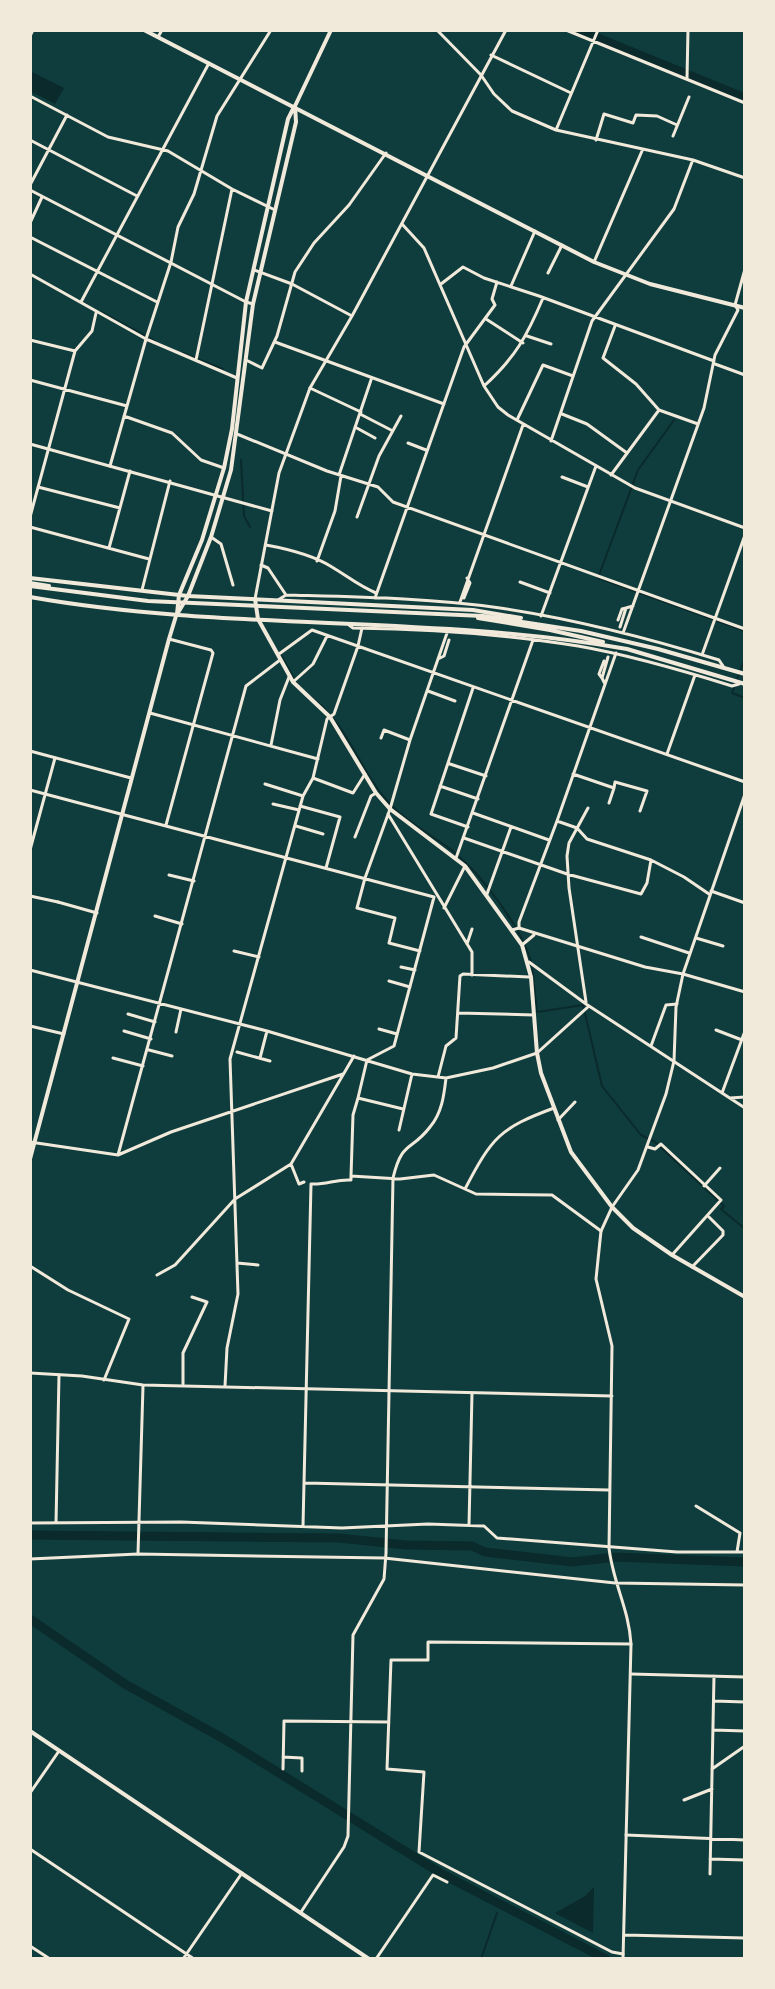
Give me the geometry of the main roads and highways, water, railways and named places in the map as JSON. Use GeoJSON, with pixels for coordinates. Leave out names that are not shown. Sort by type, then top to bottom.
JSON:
{"type":"FeatureCollection","features":[{"type":"Feature","properties":{"kind":"main road"},"geometry":{"type":"LineString","coordinates":[[144,30],[594,262],[626,275],[745,308]]}},
{"type":"Feature","properties":{"kind":"main road"},"geometry":{"type":"LineString","coordinates":[[30,1159],[32,1142],[176,616],[179,595],[202,540],[224,468],[252,269],[288,119],[331,30]]}},
{"type":"Feature","properties":{"kind":"main road"},"geometry":{"type":"LineString","coordinates":[[176,616],[188,596],[224,498],[237,434],[253,304],[296,122],[295,106]]}},
{"type":"Feature","properties":{"kind":"main road"},"geometry":{"type":"LineString","coordinates":[[30,582],[188,596],[492,613],[658,649],[745,674]]}},
{"type":"Feature","properties":{"kind":"main road"},"geometry":{"type":"LineString","coordinates":[[30,582],[98,596],[185,604],[483,616],[535,622]]}},
{"type":"Feature","properties":{"kind":"main road"},"geometry":{"type":"LineString","coordinates":[[30,597],[176,616],[499,631],[627,649]]}},
{"type":"Feature","properties":{"kind":"main road"},"geometry":{"type":"LineString","coordinates":[[255,599],[258,619],[291,679],[300,692],[330,717],[389,812],[465,866],[516,929],[529,962],[541,1073],[571,1152],[612,1207],[633,1228],[672,1255],[745,1297]]}},
{"type":"Feature","properties":{"kind":"main road"},"geometry":{"type":"LineString","coordinates":[[452,615],[550,630],[671,661],[744,684]]}},
{"type":"Feature","properties":{"kind":"main road"},"geometry":{"type":"LineString","coordinates":[[30,1731],[369,1959]]}},
{"type":"Feature","properties":{"kind":"water"},"geometry":{"type":"Polygon","coordinates":[[[30,71],[64,88],[55,104],[30,91],[30,71]]]}},
{"type":"Feature","properties":{"kind":"water"},"geometry":{"type":"Polygon","coordinates":[[[594,1887],[593,1933],[555,1913],[585,1896],[594,1887]]]}},
{"type":"Feature","properties":{"kind":"waterway"},"geometry":{"type":"LineString","coordinates":[[578,30],[745,98]]}},
{"type":"Feature","properties":{"kind":"waterway"},"geometry":{"type":"LineString","coordinates":[[101,312],[155,341]]}},
{"type":"Feature","properties":{"kind":"waterway"},"geometry":{"type":"LineString","coordinates":[[183,353],[223,369]]}},
{"type":"Feature","properties":{"kind":"waterway"},"geometry":{"type":"LineString","coordinates":[[674,420],[638,470],[598,578],[745,631]]}},
{"type":"Feature","properties":{"kind":"waterway"},"geometry":{"type":"LineString","coordinates":[[241,460],[244,516],[250,527]]}},
{"type":"Feature","properties":{"kind":"waterway"},"geometry":{"type":"LineString","coordinates":[[281,655],[297,684]]}},
{"type":"Feature","properties":{"kind":"waterway"},"geometry":{"type":"LineString","coordinates":[[737,679],[745,658]]}},
{"type":"Feature","properties":{"kind":"waterway"},"geometry":{"type":"LineString","coordinates":[[735,685],[732,693],[745,698]]}},
{"type":"Feature","properties":{"kind":"waterway"},"geometry":{"type":"LineString","coordinates":[[311,697],[335,720],[390,804],[454,852],[488,887],[518,932],[531,961]]}},
{"type":"Feature","properties":{"kind":"waterway"},"geometry":{"type":"LineString","coordinates":[[532,967],[537,1012],[583,1005],[602,1086],[641,1135],[655,1142],[745,1229]]}},
{"type":"Feature","properties":{"kind":"waterway"},"geometry":{"type":"LineString","coordinates":[[30,1535],[339,1538],[406,1545],[472,1546],[485,1552],[572,1562],[616,1557],[745,1562]]}},
{"type":"Feature","properties":{"kind":"waterway"},"geometry":{"type":"LineString","coordinates":[[30,1619],[125,1684],[224,1739],[442,1874],[606,1959]]}},
{"type":"Feature","properties":{"kind":"waterway"},"geometry":{"type":"LineString","coordinates":[[481,1959],[497,1913]]}}]}
